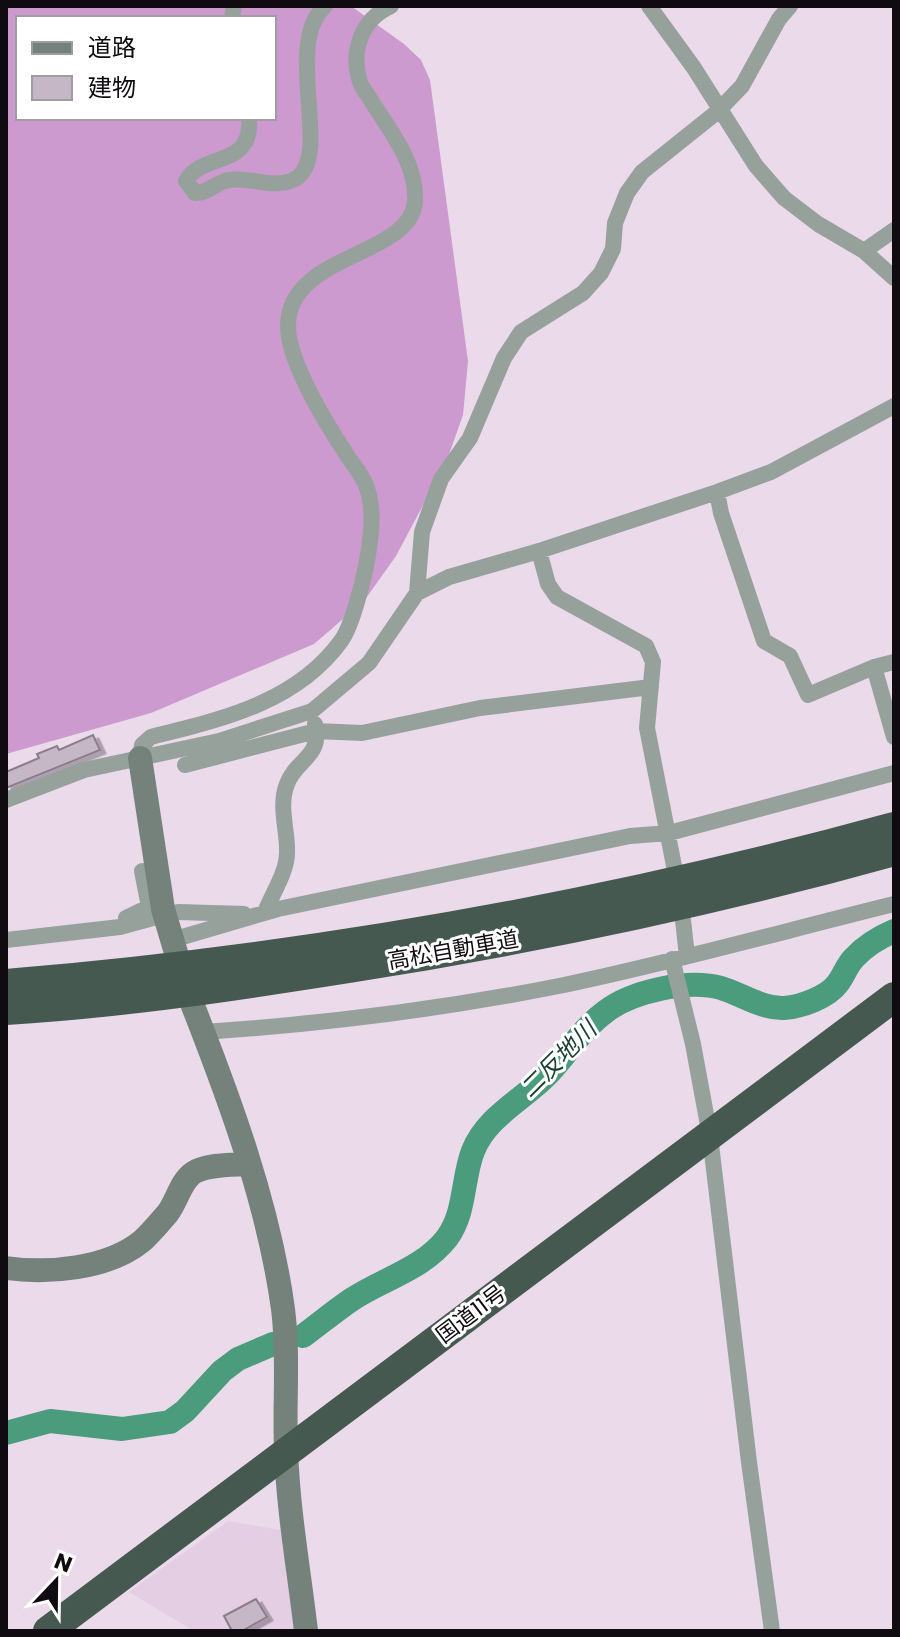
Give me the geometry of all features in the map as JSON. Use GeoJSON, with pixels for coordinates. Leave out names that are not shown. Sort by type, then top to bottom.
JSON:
{"type":"FeatureCollection","features":[{"type":"Feature","properties":{"kind":"highway","name":"高松自動車道"},"geometry":{"type":"LineString","coordinates":[[6,984],[264,957],[454,927],[661,886],[894,827]]}},
{"type":"Feature","properties":{"kind":"highway","name":"高松自動車道"},"geometry":{"type":"LineString","coordinates":[[6,1010],[72,1006],[250,983],[460,950],[666,909],[894,851]]}},
{"type":"Feature","properties":{"kind":"highway","name":"国道11号"},"geometry":{"type":"LineString","coordinates":[[48,1631],[894,997]]}},
{"type":"Feature","properties":{"kind":"street"},"geometry":{"type":"LineString","coordinates":[[249,120],[244,146],[231,156],[191,172],[186,181],[195,193],[206,193],[224,181],[240,179],[283,183],[297,178],[309,162],[311,143],[306,65],[310,29],[325,6]]}},
{"type":"Feature","properties":{"kind":"street"},"geometry":{"type":"LineString","coordinates":[[391,6],[377,13],[360,33],[357,54],[360,82],[405,156],[415,181],[415,205],[404,225],[385,240],[320,272],[302,288],[288,326],[291,345],[311,395],[366,484],[373,532],[364,576],[344,639],[312,674],[259,707],[151,737],[142,745],[140,758],[153,854],[175,948],[262,913],[616,839],[669,833],[894,773]]}},
{"type":"Feature","properties":{"kind":"street"},"geometry":{"type":"LineString","coordinates":[[649,6],[756,166],[784,198],[818,224],[864,251],[894,278]]}},
{"type":"Feature","properties":{"kind":"street"},"geometry":{"type":"LineString","coordinates":[[417,593],[422,532],[441,479],[470,438],[504,358],[521,332],[583,293],[601,273],[613,249],[615,223],[627,193],[642,172],[720,109],[742,86],[779,19],[790,6]]}},
{"type":"Feature","properties":{"kind":"street"},"geometry":{"type":"LineString","coordinates":[[864,251],[894,230]]}},
{"type":"Feature","properties":{"kind":"street"},"geometry":{"type":"LineString","coordinates":[[6,800],[84,770],[219,741],[312,711],[369,663],[417,593],[449,577],[539,551],[771,472],[894,406]]}},
{"type":"Feature","properties":{"kind":"street"},"geometry":{"type":"LineString","coordinates":[[717,492],[721,513],[764,641],[790,656],[808,695],[874,667],[894,662]]}},
{"type":"Feature","properties":{"kind":"street"},"geometry":{"type":"LineString","coordinates":[[539,551],[548,584],[557,597],[646,646],[653,662],[647,728],[675,871]]}},
{"type":"Feature","properties":{"kind":"street"},"geometry":{"type":"LineString","coordinates":[[874,667],[894,737]]}},
{"type":"Feature","properties":{"kind":"street"},"geometry":{"type":"LineString","coordinates":[[185,765],[316,731],[362,733],[480,708],[651,687]]}},
{"type":"Feature","properties":{"kind":"street"},"geometry":{"type":"LineString","coordinates":[[262,913],[286,860],[283,813],[287,784],[316,745],[312,711]]}},
{"type":"Feature","properties":{"kind":"street"},"geometry":{"type":"LineString","coordinates":[[110,928],[149,907],[142,871]]}},
{"type":"Feature","properties":{"kind":"street"},"geometry":{"type":"LineString","coordinates":[[203,1032],[309,1025],[425,1010],[565,985],[894,904]]}},
{"type":"Feature","properties":{"kind":"street"},"geometry":{"type":"LineString","coordinates":[[178,912],[262,913]]}},
{"type":"Feature","properties":{"kind":"street"},"geometry":{"type":"LineString","coordinates":[[6,940],[110,928],[153,918]]}},
{"type":"Feature","properties":{"kind":"street"},"geometry":{"type":"LineString","coordinates":[[683,920],[679,958],[710,1136],[772,1631]]}},
{"type":"Feature","properties":{"kind":"street"},"geometry":{"type":"LineString","coordinates":[[193,1006],[248,1164],[272,1251],[283,1311],[286,1451],[306,1631]]}},
{"type":"Feature","properties":{"kind":"street"},"geometry":{"type":"LineString","coordinates":[[6,1268],[57,1270],[116,1255],[140,1242],[156,1227],[195,1171],[248,1164]]}},
{"type":"Feature","properties":{"kind":"shaded area"},"geometry":{"type":"Polygon","coordinates":[[[6,6],[351,6],[404,44],[421,60],[430,80],[468,361],[463,415],[447,460],[396,556],[364,601],[314,644],[151,713],[6,754],[6,6]]]}},
{"type":"Feature","properties":{"kind":"shaded area"},"geometry":{"type":"Polygon","coordinates":[[[228,1521],[287,1531],[297,1631],[194,1631],[129,1592],[228,1521]]]}},
{"type":"Feature","properties":{"kind":"building"},"geometry":{"type":"Polygon","coordinates":[[[93,735],[100,750],[6,788],[6,772],[39,758],[37,754],[57,746],[59,750],[93,735]]]}},
{"type":"Feature","properties":{"kind":"building"},"geometry":{"type":"Polygon","coordinates":[[[256,1599],[267,1617],[242,1631],[232,1631],[224,1616],[256,1599]]]}},
{"type":"Feature","properties":{"kind":"waterway","name":"二反地川"},"geometry":{"type":"LineString","coordinates":[[303,1336],[351,1300],[415,1266],[437,1249],[458,1217],[470,1162],[479,1139],[496,1118],[548,1074],[582,1033],[605,1012],[645,993],[693,985],[721,988],[776,1008],[798,1006],[828,993],[858,954],[894,931]]}},
{"type":"Feature","properties":{"kind":"waterway","name":"二反地川"},"geometry":{"type":"LineString","coordinates":[[6,1433],[50,1421],[122,1429],[170,1422],[185,1411],[222,1371],[238,1359],[273,1344]]}}]}
